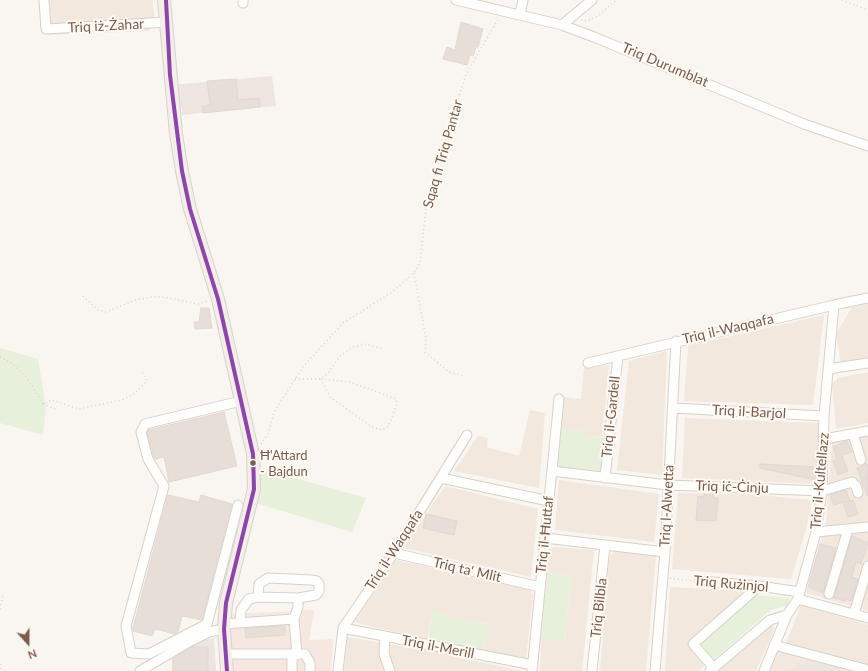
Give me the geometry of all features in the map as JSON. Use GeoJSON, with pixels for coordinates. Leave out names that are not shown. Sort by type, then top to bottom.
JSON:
{"type":"FeatureCollection","features":[{"type":"Feature","properties":{"kind":"main road"},"geometry":{"type":"LineString","coordinates":[[165,6],[176,134],[182,172],[190,209],[218,299],[253,454],[254,489],[234,566],[224,627],[226,662]]}},
{"type":"Feature","properties":{"kind":"street","name":"Triq iż-Żahar"},"geometry":{"type":"LineString","coordinates":[[44,0],[46,29],[165,6]]}},
{"type":"Feature","properties":{"kind":"street","name":"Triq Durumblat"},"geometry":{"type":"LineString","coordinates":[[456,0],[562,25],[630,50],[804,124],[868,146]]}},
{"type":"Feature","properties":{"kind":"street"},"geometry":{"type":"LineString","coordinates":[[520,14],[523,0]]}},
{"type":"Feature","properties":{"kind":"street"},"geometry":{"type":"LineString","coordinates":[[562,25],[592,0]]}},
{"type":"Feature","properties":{"kind":"street","name":"Triq il-Waqqafa"},"geometry":{"type":"LineString","coordinates":[[588,363],[868,298]]}},
{"type":"Feature","properties":{"kind":"street","name":"Triq il-Kultellazz"},"geometry":{"type":"LineString","coordinates":[[764,671],[787,615],[798,595],[816,532],[822,490],[824,416],[834,305]]}},
{"type":"Feature","properties":{"kind":"street","name":"Triq l-Alwetta"},"geometry":{"type":"LineString","coordinates":[[655,671],[665,552],[676,342]]}},
{"type":"Feature","properties":{"kind":"street","name":"Triq il-Gardell"},"geometry":{"type":"LineString","coordinates":[[605,478],[618,356]]}},
{"type":"Feature","properties":{"kind":"street"},"geometry":{"type":"LineString","coordinates":[[828,369],[868,363]]}},
{"type":"Feature","properties":{"kind":"street","name":"Triq il-Ħuttaf"},"geometry":{"type":"LineString","coordinates":[[532,668],[559,399]]}},
{"type":"Feature","properties":{"kind":"street"},"geometry":{"type":"LineString","coordinates":[[241,401],[145,424],[140,432],[148,458],[164,486],[126,626],[131,653],[149,654],[208,628],[224,627],[240,622],[294,619]]}},
{"type":"Feature","properties":{"kind":"street","name":"Triq il-Barjol"},"geometry":{"type":"LineString","coordinates":[[673,408],[824,416]]}},
{"type":"Feature","properties":{"kind":"street"},"geometry":{"type":"LineString","coordinates":[[824,439],[868,431]]}},
{"type":"Feature","properties":{"kind":"street"},"geometry":{"type":"LineString","coordinates":[[852,434],[861,460]]}},
{"type":"Feature","properties":{"kind":"street","name":"Triq il-Waqqafa"},"geometry":{"type":"LineString","coordinates":[[338,671],[343,628],[394,553],[467,435]]}},
{"type":"Feature","properties":{"kind":"street","name":"Triq iċ-Ċinju"},"geometry":{"type":"LineString","coordinates":[[552,471],[668,485],[822,490],[852,482],[856,486],[858,492]]}},
{"type":"Feature","properties":{"kind":"street"},"geometry":{"type":"LineString","coordinates":[[440,478],[549,501]]}},
{"type":"Feature","properties":{"kind":"street"},"geometry":{"type":"LineString","coordinates":[[140,671],[208,628],[238,505]]}},
{"type":"Feature","properties":{"kind":"street"},"geometry":{"type":"LineString","coordinates":[[816,532],[868,527]]}},
{"type":"Feature","properties":{"kind":"street"},"geometry":{"type":"LineString","coordinates":[[829,594],[848,529]]}},
{"type":"Feature","properties":{"kind":"street"},"geometry":{"type":"LineString","coordinates":[[545,538],[665,552]]}},
{"type":"Feature","properties":{"kind":"street","name":"Triq Bilbla"},"geometry":{"type":"LineString","coordinates":[[592,671],[605,545]]}},
{"type":"Feature","properties":{"kind":"street","name":"Triq ta' Mlit"},"geometry":{"type":"LineString","coordinates":[[394,553],[540,587]]}},
{"type":"Feature","properties":{"kind":"street"},"geometry":{"type":"LineString","coordinates":[[854,614],[868,566]]}},
{"type":"Feature","properties":{"kind":"street"},"geometry":{"type":"LineString","coordinates":[[240,622],[241,610],[249,599],[258,597],[298,598],[316,595],[319,592],[319,584],[317,581],[311,580],[268,578],[259,584],[258,597]]}},
{"type":"Feature","properties":{"kind":"street","name":"Triq Rużinjol"},"geometry":{"type":"LineString","coordinates":[[700,582],[759,586],[798,595],[868,618]]}},
{"type":"Feature","properties":{"kind":"street"},"geometry":{"type":"LineString","coordinates":[[759,586],[693,644],[712,670],[770,620],[787,615]]}},
{"type":"Feature","properties":{"kind":"street"},"geometry":{"type":"LineString","coordinates":[[292,671],[298,655],[294,619],[298,607],[298,598]]}},
{"type":"Feature","properties":{"kind":"street","name":"Triq il-Merill"},"geometry":{"type":"LineString","coordinates":[[343,628],[532,668]]}},
{"type":"Feature","properties":{"kind":"street"},"geometry":{"type":"LineString","coordinates":[[385,636],[384,654],[390,671]]}},
{"type":"Feature","properties":{"kind":"street"},"geometry":{"type":"LineString","coordinates":[[774,645],[865,669],[859,671]]}},
{"type":"Feature","properties":{"kind":"street"},"geometry":{"type":"LineString","coordinates":[[226,662],[262,655],[298,655],[310,663],[310,671]]}},
{"type":"Feature","properties":{"kind":"path"},"geometry":{"type":"LineString","coordinates":[[571,19],[587,21],[598,16],[616,0]]}},
{"type":"Feature","properties":{"kind":"path"},"geometry":{"type":"LineString","coordinates":[[842,0],[868,10]]}},
{"type":"Feature","properties":{"kind":"path","name":"Sqaq fi Triq Pantar"},"geometry":{"type":"LineString","coordinates":[[414,273],[420,263],[427,199],[466,74],[503,11]]}},
{"type":"Feature","properties":{"kind":"path"},"geometry":{"type":"LineString","coordinates":[[253,454],[268,434],[274,412],[302,366],[343,323],[384,297],[414,273],[426,339],[425,352],[449,372],[464,376]]}},
{"type":"Feature","properties":{"kind":"path"},"geometry":{"type":"LineString","coordinates":[[83,296],[98,310],[106,312],[136,300],[151,297],[164,297],[198,304],[218,299]]}},
{"type":"Feature","properties":{"kind":"path"},"geometry":{"type":"LineString","coordinates":[[321,379],[329,372],[340,356],[353,347],[366,344],[384,349]]}},
{"type":"Feature","properties":{"kind":"path"},"geometry":{"type":"LineString","coordinates":[[0,357],[12,363],[27,378],[43,404],[58,410]]}},
{"type":"Feature","properties":{"kind":"path"},"geometry":{"type":"LineString","coordinates":[[43,404],[52,400],[79,409],[122,400],[141,388],[147,380],[140,370]]}},
{"type":"Feature","properties":{"kind":"path"},"geometry":{"type":"LineString","coordinates":[[294,379],[321,379],[350,382],[396,398],[397,404],[388,427],[382,430],[372,427],[330,397],[321,379]]}},
{"type":"Feature","properties":{"kind":"path","name":"Triq Rużinjol"},"geometry":{"type":"LineString","coordinates":[[662,577],[700,582]]}},
{"type":"Feature","properties":{"kind":"path"},"geometry":{"type":"LineString","coordinates":[[0,609],[3,596]]}},
{"type":"Feature","properties":{"kind":"path"},"geometry":{"type":"LineString","coordinates":[[0,664],[1,671]]}},
{"type":"Feature","properties":{"kind":"shaded area"},"geometry":{"type":"Polygon","coordinates":[[[41,0],[152,0],[155,18],[149,31],[44,35],[41,0]]]}},
{"type":"Feature","properties":{"kind":"shaded area"},"geometry":{"type":"Polygon","coordinates":[[[272,76],[276,106],[182,115],[182,108],[175,108],[172,85],[272,76]]]}},
{"type":"Feature","properties":{"kind":"shaded area"},"geometry":{"type":"Polygon","coordinates":[[[868,304],[868,357],[841,362],[836,334],[852,307],[868,304]]]}},
{"type":"Feature","properties":{"kind":"shaded area"},"geometry":{"type":"Polygon","coordinates":[[[824,315],[813,405],[684,401],[688,346],[824,315]]]}},
{"type":"Feature","properties":{"kind":"shaded area"},"geometry":{"type":"Polygon","coordinates":[[[667,351],[662,475],[617,470],[629,361],[667,351]]]}},
{"type":"Feature","properties":{"kind":"shaded area"},"geometry":{"type":"Polygon","coordinates":[[[609,365],[602,437],[586,436],[586,431],[560,428],[564,397],[581,399],[584,368],[609,365]]]}},
{"type":"Feature","properties":{"kind":"shaded area"},"geometry":{"type":"Polygon","coordinates":[[[868,372],[868,423],[836,429],[832,384],[838,378],[868,372]]]}},
{"type":"Feature","properties":{"kind":"shaded area"},"geometry":{"type":"Polygon","coordinates":[[[530,410],[545,413],[539,488],[454,471],[478,436],[488,438],[487,447],[519,456],[530,410]]]}},
{"type":"Feature","properties":{"kind":"shaded area"},"geometry":{"type":"Polygon","coordinates":[[[685,418],[820,423],[817,484],[682,478],[685,418]]]}},
{"type":"Feature","properties":{"kind":"shaded area"},"geometry":{"type":"Polygon","coordinates":[[[868,435],[868,611],[806,593],[826,522],[832,442],[868,435]]]}},
{"type":"Feature","properties":{"kind":"shaded area"},"geometry":{"type":"Polygon","coordinates":[[[559,480],[659,494],[654,542],[555,530],[559,480]]]}},
{"type":"Feature","properties":{"kind":"shaded area"},"geometry":{"type":"Polygon","coordinates":[[[445,486],[538,509],[531,577],[404,548],[445,486]]]}},
{"type":"Feature","properties":{"kind":"shaded area"},"geometry":{"type":"Polygon","coordinates":[[[678,493],[749,494],[812,500],[806,530],[791,579],[672,569],[678,493]]]}},
{"type":"Feature","properties":{"kind":"shaded area"},"geometry":{"type":"Polygon","coordinates":[[[554,547],[594,550],[582,671],[540,671],[541,638],[565,641],[570,586],[572,587],[573,576],[547,573],[550,549],[554,547]]]}},
{"type":"Feature","properties":{"kind":"shaded area"},"geometry":{"type":"Polygon","coordinates":[[[614,552],[656,556],[646,671],[600,671],[609,557],[614,552]]]}},
{"type":"Feature","properties":{"kind":"shaded area"},"geometry":{"type":"Polygon","coordinates":[[[396,560],[530,590],[533,595],[526,658],[484,651],[489,624],[438,614],[438,610],[434,610],[427,640],[354,622],[396,560]]]}},
{"type":"Feature","properties":{"kind":"shaded area"},"geometry":{"type":"Polygon","coordinates":[[[670,587],[745,591],[690,641],[689,644],[705,665],[698,671],[665,671],[670,587]]]}},
{"type":"Feature","properties":{"kind":"shaded area"},"geometry":{"type":"Polygon","coordinates":[[[801,605],[868,625],[868,671],[768,671],[774,652],[786,643],[801,605]]]}},
{"type":"Feature","properties":{"kind":"shaded area"},"geometry":{"type":"Polygon","coordinates":[[[314,610],[309,640],[333,639],[331,671],[229,671],[231,614],[314,610]]]}},
{"type":"Feature","properties":{"kind":"shaded area"},"geometry":{"type":"Polygon","coordinates":[[[772,624],[775,628],[756,671],[718,671],[772,624]]]}},
{"type":"Feature","properties":{"kind":"shaded area"},"geometry":{"type":"Polygon","coordinates":[[[347,637],[436,652],[522,671],[344,671],[347,637]]]}},
{"type":"Feature","properties":{"kind":"shaded area"},"geometry":{"type":"Polygon","coordinates":[[[214,638],[216,671],[172,671],[172,655],[203,640],[214,638]]]}},
{"type":"Feature","properties":{"kind":"shaded area"},"geometry":{"type":"Polygon","coordinates":[[[808,654],[848,668],[839,671],[783,671],[784,669],[794,670],[796,663],[804,666],[808,654]]]}},
{"type":"Feature","properties":{"kind":"green space"},"geometry":{"type":"Polygon","coordinates":[[[0,348],[38,359],[46,407],[43,435],[0,423],[0,348]]]}},
{"type":"Feature","properties":{"kind":"green space"},"geometry":{"type":"Polygon","coordinates":[[[560,428],[587,431],[586,436],[606,438],[602,473],[556,468],[560,428]]]}},
{"type":"Feature","properties":{"kind":"green space"},"geometry":{"type":"Polygon","coordinates":[[[259,468],[366,498],[352,532],[256,503],[259,468]]]}},
{"type":"Feature","properties":{"kind":"green space"},"geometry":{"type":"Polygon","coordinates":[[[547,573],[573,576],[573,587],[570,586],[565,641],[541,638],[547,573]]]}},
{"type":"Feature","properties":{"kind":"green space"},"geometry":{"type":"Polygon","coordinates":[[[754,595],[790,598],[787,606],[771,610],[712,661],[698,644],[754,595]]]}},
{"type":"Feature","properties":{"kind":"green space"},"geometry":{"type":"Polygon","coordinates":[[[434,609],[438,610],[438,614],[489,624],[484,651],[428,640],[434,609]]]}},
{"type":"Feature","properties":{"kind":"building"},"geometry":{"type":"Polygon","coordinates":[[[461,22],[483,29],[478,47],[476,47],[473,56],[470,55],[467,65],[443,59],[447,47],[455,50],[461,22]]]}},
{"type":"Feature","properties":{"kind":"building"},"geometry":{"type":"Polygon","coordinates":[[[236,79],[238,100],[259,98],[260,107],[203,113],[203,106],[210,105],[207,81],[236,79]]]}},
{"type":"Feature","properties":{"kind":"building"},"geometry":{"type":"Polygon","coordinates":[[[201,308],[209,308],[212,328],[195,329],[194,322],[199,322],[201,308]]]}},
{"type":"Feature","properties":{"kind":"building"},"geometry":{"type":"Polygon","coordinates":[[[224,412],[237,466],[169,482],[164,457],[155,459],[147,433],[148,430],[224,412]]]}},
{"type":"Feature","properties":{"kind":"building"},"geometry":{"type":"Polygon","coordinates":[[[847,441],[852,452],[842,455],[848,471],[838,475],[833,461],[837,459],[833,447],[847,441]]]}},
{"type":"Feature","properties":{"kind":"building"},"geometry":{"type":"Polygon","coordinates":[[[760,464],[817,467],[816,480],[760,468],[760,464]]]}},
{"type":"Feature","properties":{"kind":"building"},"geometry":{"type":"Polygon","coordinates":[[[867,464],[868,468],[867,496],[857,468],[867,464]]]}},
{"type":"Feature","properties":{"kind":"building"},"geometry":{"type":"Polygon","coordinates":[[[846,490],[850,501],[853,500],[858,514],[848,517],[843,502],[834,505],[830,495],[846,490]]]}},
{"type":"Feature","properties":{"kind":"building"},"geometry":{"type":"Polygon","coordinates":[[[704,494],[713,495],[713,498],[718,498],[716,521],[696,520],[698,496],[704,497],[704,494]]]}},
{"type":"Feature","properties":{"kind":"building"},"geometry":{"type":"Polygon","coordinates":[[[168,495],[199,502],[201,495],[232,504],[202,620],[182,616],[178,632],[175,634],[155,629],[152,636],[133,631],[133,628],[168,495]]]}},
{"type":"Feature","properties":{"kind":"building"},"geometry":{"type":"Polygon","coordinates":[[[426,514],[457,521],[454,535],[423,528],[426,514]]]}},
{"type":"Feature","properties":{"kind":"building"},"geometry":{"type":"Polygon","coordinates":[[[852,536],[868,543],[861,564],[856,562],[852,575],[852,577],[858,579],[851,601],[846,599],[845,601],[834,598],[852,536]]]}},
{"type":"Feature","properties":{"kind":"building"},"geometry":{"type":"Polygon","coordinates":[[[820,544],[836,548],[823,593],[808,587],[820,544]]]}},
{"type":"Feature","properties":{"kind":"building"},"geometry":{"type":"Polygon","coordinates":[[[285,626],[285,635],[246,638],[245,628],[285,626]]]}},
{"type":"Feature","properties":{"kind":"building"},"geometry":{"type":"Polygon","coordinates":[[[192,647],[208,647],[208,671],[173,671],[173,659],[192,647]]]}},
{"type":"Feature","properties":{"kind":"transit line"},"geometry":{"type":"LineString","coordinates":[[166,0],[170,75],[182,171],[190,209],[218,299],[253,454],[254,489],[226,603],[224,629],[227,671]]}},
{"type":"Feature","properties":{"kind":"place","name":"Ħ'Attard - Bajdun"},"geometry":{"type":"Point","coordinates":[253,463]}}]}
